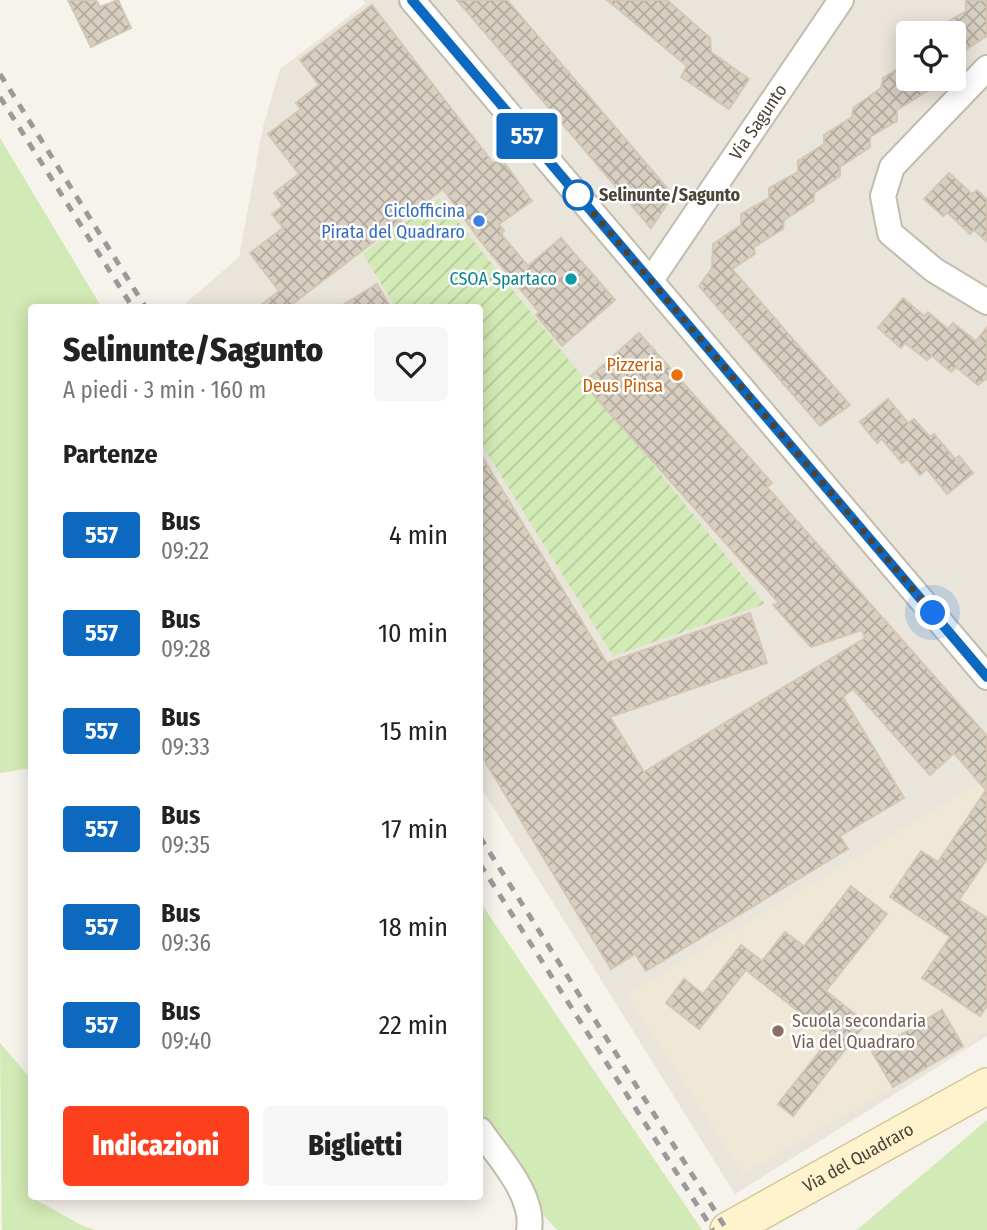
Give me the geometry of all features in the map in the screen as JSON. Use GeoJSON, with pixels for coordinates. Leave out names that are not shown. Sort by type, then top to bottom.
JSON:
{"type":"FeatureCollection","features":[{"type":"Feature","properties":{"kind":"main road","name":"Via del Quadraro"},"geometry":{"type":"LineString","coordinates":[[728,1230],[987,1086]]}},
{"type":"Feature","properties":{"kind":"street"},"geometry":{"type":"LineString","coordinates":[[412,0],[987,677]]}},
{"type":"Feature","properties":{"kind":"street","name":"Via Sagunto"},"geometry":{"type":"LineString","coordinates":[[651,280],[841,0]]}},
{"type":"Feature","properties":{"kind":"street"},"geometry":{"type":"LineString","coordinates":[[987,68],[892,167],[883,197],[890,233],[933,270],[987,302]]}},
{"type":"Feature","properties":{"kind":"street"},"geometry":{"type":"LineString","coordinates":[[483,1134],[523,1192],[529,1211],[529,1230]]}},
{"type":"Feature","properties":{"kind":"shaded area"},"geometry":{"type":"Polygon","coordinates":[[[363,0],[987,0],[987,1036],[735,1194],[483,791],[483,304],[185,304],[239,257],[263,127],[280,69],[365,4],[363,0]]]}},
{"type":"Feature","properties":{"kind":"shaded area"},"geometry":{"type":"Polygon","coordinates":[[[987,778],[987,1032],[743,1174],[627,995],[987,778]]]}},
{"type":"Feature","properties":{"kind":"green space"},"geometry":{"type":"Polygon","coordinates":[[[0,138],[100,304],[28,304],[28,768],[0,773],[0,138]]]}},
{"type":"Feature","properties":{"kind":"green space"},"geometry":{"type":"Polygon","coordinates":[[[439,198],[765,604],[613,656],[483,447],[483,304],[394,304],[363,254],[439,198]]]}},
{"type":"Feature","properties":{"kind":"green space"},"geometry":{"type":"Polygon","coordinates":[[[483,906],[702,1230],[557,1230],[522,1192],[483,1142],[483,906]]]}},
{"type":"Feature","properties":{"kind":"green space"},"geometry":{"type":"Polygon","coordinates":[[[0,1043],[28,1076],[28,1200],[36,1200],[83,1226],[96,1230],[2,1230],[0,1043]]]}},
{"type":"Feature","properties":{"kind":"green space"},"geometry":{"type":"Polygon","coordinates":[[[987,1120],[987,1230],[857,1230],[987,1120]]]}},
{"type":"Feature","properties":{"kind":"building"},"geometry":{"type":"Polygon","coordinates":[[[68,0],[96,0],[100,7],[118,0],[131,28],[91,47],[68,0]]]}},
{"type":"Feature","properties":{"kind":"building"},"geometry":{"type":"Polygon","coordinates":[[[457,0],[507,0],[673,195],[651,228],[457,0]]]}},
{"type":"Feature","properties":{"kind":"building"},"geometry":{"type":"Polygon","coordinates":[[[607,0],[667,0],[710,38],[711,52],[749,79],[729,109],[681,77],[687,66],[607,0]]]}},
{"type":"Feature","properties":{"kind":"building"},"geometry":{"type":"Polygon","coordinates":[[[966,0],[987,0],[987,36],[966,49],[966,21],[949,21],[966,11],[966,0]]]}},
{"type":"Feature","properties":{"kind":"building"},"geometry":{"type":"Polygon","coordinates":[[[372,5],[493,163],[501,158],[532,201],[499,224],[504,231],[501,234],[528,266],[561,238],[615,300],[562,346],[536,315],[539,312],[479,239],[443,189],[292,304],[262,304],[279,291],[250,253],[283,228],[272,214],[283,206],[274,193],[299,174],[268,134],[301,109],[296,103],[319,85],[300,60],[372,5]]]}},
{"type":"Feature","properties":{"kind":"building"},"geometry":{"type":"Polygon","coordinates":[[[896,70],[896,91],[927,91],[897,110],[897,121],[870,137],[870,147],[840,167],[840,176],[814,193],[814,201],[784,220],[783,229],[754,247],[755,254],[732,269],[850,405],[820,426],[699,286],[712,268],[713,244],[741,225],[741,214],[769,198],[769,188],[798,172],[798,161],[824,144],[824,135],[852,117],[853,108],[881,88],[883,78],[896,70]]]}},
{"type":"Feature","properties":{"kind":"building"},"geometry":{"type":"Polygon","coordinates":[[[949,173],[972,194],[977,190],[987,200],[987,242],[974,230],[970,234],[948,213],[943,216],[924,199],[949,173]]]}},
{"type":"Feature","properties":{"kind":"building"},"geometry":{"type":"Polygon","coordinates":[[[377,284],[389,304],[344,304],[377,284]]]}},
{"type":"Feature","properties":{"kind":"building"},"geometry":{"type":"Polygon","coordinates":[[[903,298],[924,316],[928,312],[948,329],[953,323],[976,341],[987,327],[987,378],[978,385],[956,367],[951,372],[932,356],[927,360],[905,343],[901,348],[878,328],[903,298]]]}},
{"type":"Feature","properties":{"kind":"building"},"geometry":{"type":"Polygon","coordinates":[[[639,333],[772,483],[767,487],[987,736],[987,859],[959,900],[987,918],[987,1006],[980,1016],[922,978],[950,937],[890,897],[921,851],[938,862],[986,790],[954,753],[930,775],[853,689],[843,697],[904,798],[840,836],[848,849],[646,971],[635,954],[611,969],[483,758],[483,458],[607,663],[750,613],[767,663],[610,717],[644,772],[865,638],[862,630],[811,647],[773,605],[779,603],[583,383],[639,333]]]}},
{"type":"Feature","properties":{"kind":"building"},"geometry":{"type":"Polygon","coordinates":[[[888,399],[908,423],[914,419],[930,437],[934,434],[955,459],[959,456],[973,473],[947,494],[927,469],[920,475],[907,459],[902,463],[882,439],[877,443],[860,422],[888,399]]]}},
{"type":"Feature","properties":{"kind":"building"},"geometry":{"type":"Polygon","coordinates":[[[851,886],[887,914],[826,991],[866,1023],[793,1116],[778,1104],[831,1037],[746,970],[699,1029],[666,1003],[684,979],[703,994],[741,945],[762,961],[785,932],[804,946],[851,886]]]}},
{"type":"Feature","properties":{"kind":"building"},"geometry":{"type":"Polygon","coordinates":[[[942,1010],[963,1046],[893,1087],[872,1052],[942,1010]]]}},
{"type":"Feature","properties":{"kind":"railway"},"geometry":{"type":"LineString","coordinates":[[0,74],[144,304]]}},
{"type":"Feature","properties":{"kind":"railway"},"geometry":{"type":"LineString","coordinates":[[0,97],[130,304]]}},
{"type":"Feature","properties":{"kind":"railway"},"geometry":{"type":"LineString","coordinates":[[483,842],[727,1230]]}},
{"type":"Feature","properties":{"kind":"railway"},"geometry":{"type":"LineString","coordinates":[[483,869],[713,1230]]}},
{"type":"Feature","properties":{"kind":"bus line","name":"557"},"geometry":{"type":"LineString","coordinates":[[412,0],[987,677]]}},
{"type":"Feature","properties":{"kind":"place","name":"Selinunte/Sagunto"},"geometry":{"type":"Point","coordinates":[578,195]}},
{"type":"Feature","properties":{"kind":"place","name":"Ciclofficina Pirata del Quadraro"},"geometry":{"type":"Point","coordinates":[479,221]}},
{"type":"Feature","properties":{"kind":"place","name":"CSOA Spartaco"},"geometry":{"type":"Point","coordinates":[571,279]}},
{"type":"Feature","properties":{"kind":"place","name":"Pizzeria Deus Pinsa"},"geometry":{"type":"Point","coordinates":[677,375]}},
{"type":"Feature","properties":{"kind":"place","name":"Scuola secondaria Via del Quadraro"},"geometry":{"type":"Point","coordinates":[778,1031]}},
{"type":"Feature","properties":{"kind":"route"},"geometry":{"type":"LineString","coordinates":[[578,195],[933,613]]}}]}
